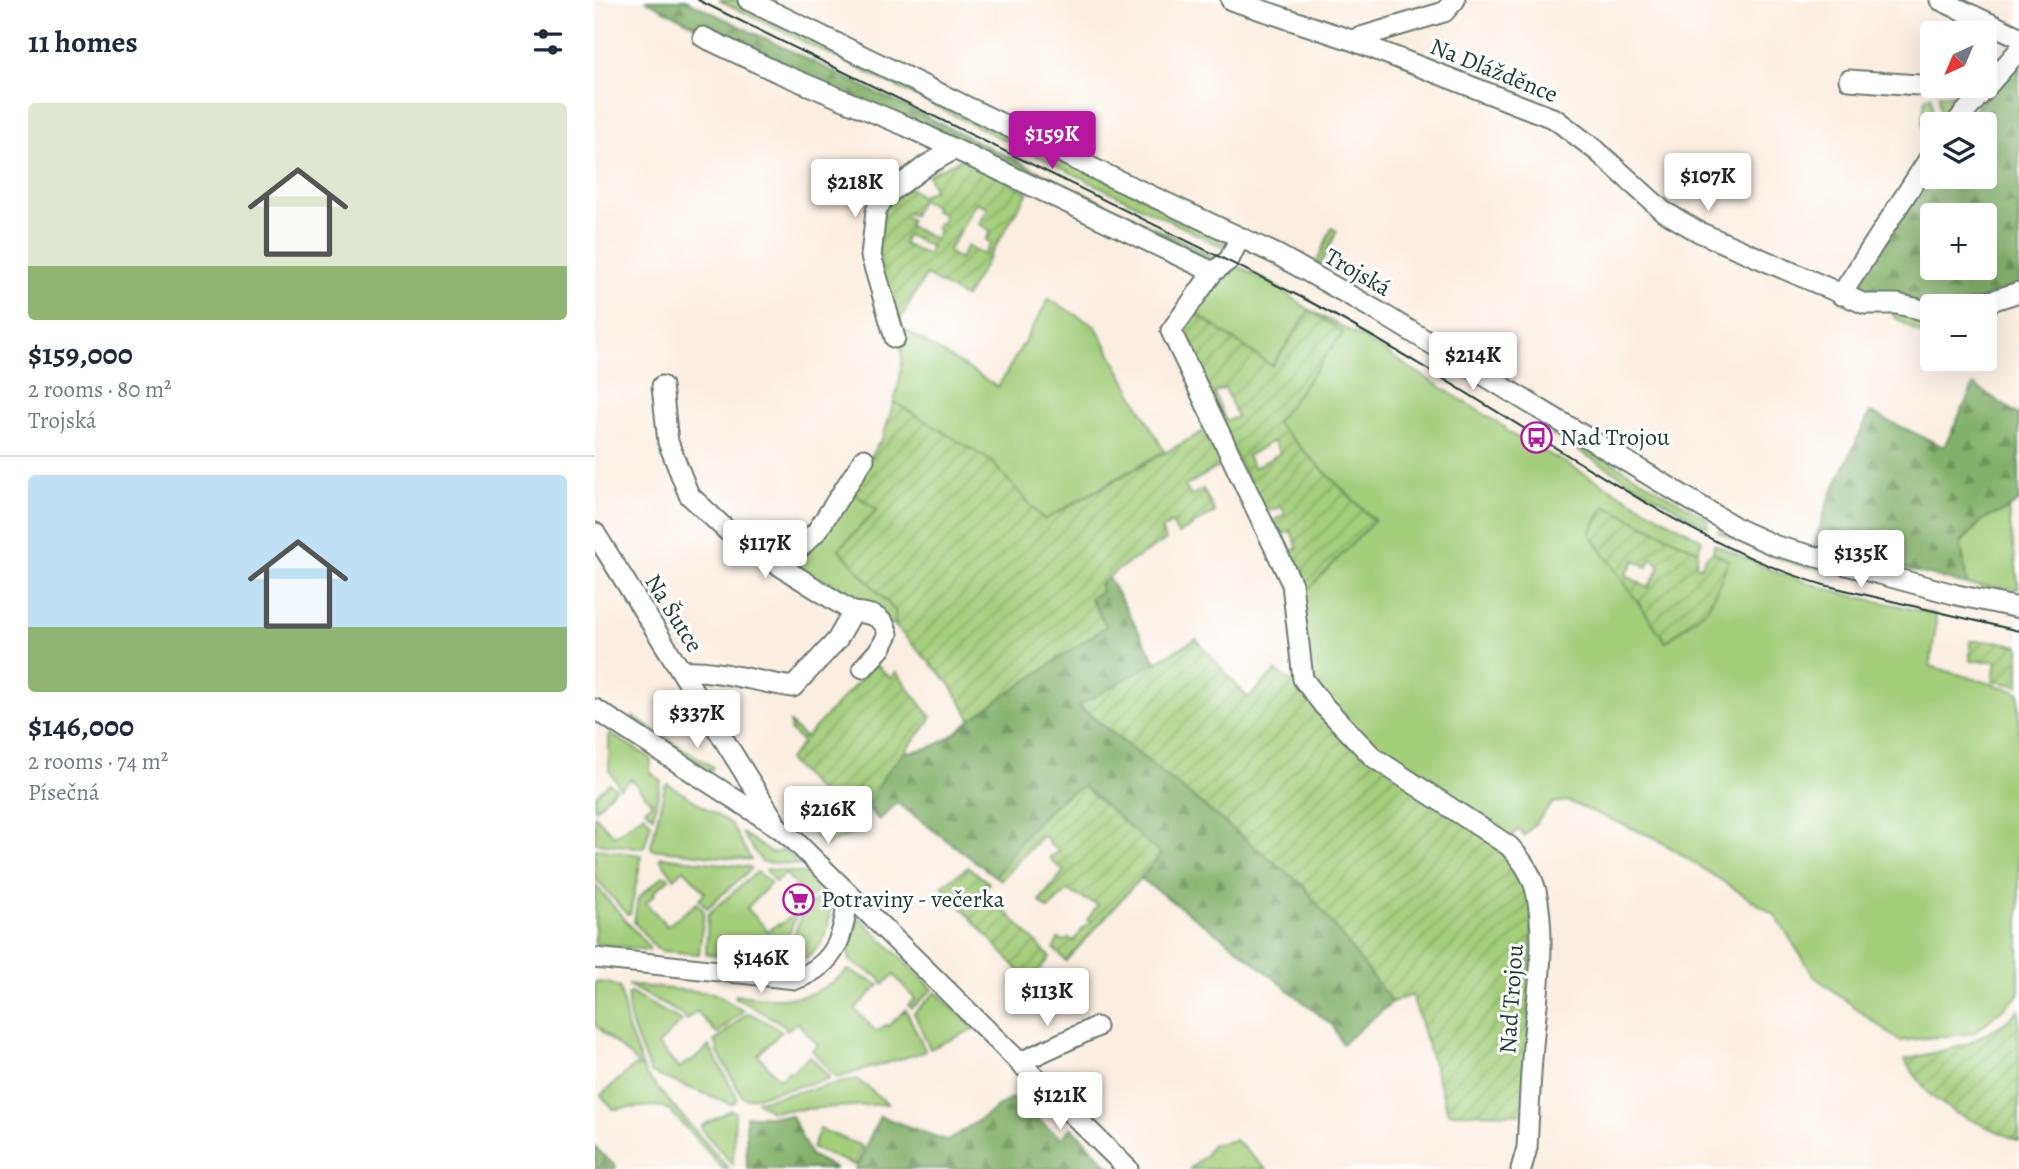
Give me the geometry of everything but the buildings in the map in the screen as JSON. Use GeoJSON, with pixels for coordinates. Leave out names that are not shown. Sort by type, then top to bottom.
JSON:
{"type":"FeatureCollection","features":[{"type":"Feature","properties":{"kind":"street","name":"Trojská"},"geometry":{"type":"LineString","coordinates":[[748,0],[1111,177],[1278,255],[1379,312],[1740,530],[1776,547],[1957,595],[2019,608]]}},
{"type":"Feature","properties":{"kind":"street","name":"Na Dlážděnce"},"geometry":{"type":"LineString","coordinates":[[1231,0],[1351,40],[1555,119],[1597,150],[1663,211],[1699,232],[1865,304],[1897,304],[1920,309]]}},
{"type":"Feature","properties":{"kind":"street"},"geometry":{"type":"LineString","coordinates":[[1351,40],[1444,12],[1455,0]]}},
{"type":"Feature","properties":{"kind":"street"},"geometry":{"type":"LineString","coordinates":[[1940,0],[2019,37]]}},
{"type":"Feature","properties":{"kind":"street"},"geometry":{"type":"LineString","coordinates":[[703,37],[777,72],[906,126],[1213,272]]}},
{"type":"Feature","properties":{"kind":"street"},"geometry":{"type":"LineString","coordinates":[[1997,75],[2019,50]]}},
{"type":"Feature","properties":{"kind":"street"},"geometry":{"type":"LineString","coordinates":[[1849,80],[1920,85]]}},
{"type":"Feature","properties":{"kind":"street"},"geometry":{"type":"LineString","coordinates":[[1965,112],[1977,98]]}},
{"type":"Feature","properties":{"kind":"street"},"geometry":{"type":"LineString","coordinates":[[895,338],[871,256],[876,211],[884,197],[927,165],[953,150]]}},
{"type":"Feature","properties":{"kind":"street"},"geometry":{"type":"LineString","coordinates":[[1840,295],[1920,172]]}},
{"type":"Feature","properties":{"kind":"street","name":"Nad Trojou"},"geometry":{"type":"LineString","coordinates":[[1240,237],[1229,261],[1213,272],[1171,331],[1292,584],[1303,679],[1324,706],[1373,757],[1509,846],[1525,863],[1535,888],[1540,923],[1539,984],[1527,1148],[1521,1169]]}},
{"type":"Feature","properties":{"kind":"street"},"geometry":{"type":"LineString","coordinates":[[1997,299],[2019,292]]}},
{"type":"Feature","properties":{"kind":"street"},"geometry":{"type":"LineString","coordinates":[[662,386],[668,442],[689,495],[734,537],[853,612],[870,613],[883,622],[888,634],[881,648],[863,668]]}},
{"type":"Feature","properties":{"kind":"street"},"geometry":{"type":"LineString","coordinates":[[781,566],[817,531],[864,459]]}},
{"type":"Feature","properties":{"kind":"street","name":"Na Šutce"},"geometry":{"type":"LineString","coordinates":[[595,533],[778,827]]}},
{"type":"Feature","properties":{"kind":"street"},"geometry":{"type":"LineString","coordinates":[[682,671],[708,670],[761,683],[793,687],[837,640],[853,612]]}},
{"type":"Feature","properties":{"kind":"street"},"geometry":{"type":"LineString","coordinates":[[595,709],[778,827],[848,896],[879,922],[1128,1169]]}},
{"type":"Feature","properties":{"kind":"street"},"geometry":{"type":"LineString","coordinates":[[717,787],[741,768]]}},
{"type":"Feature","properties":{"kind":"street"},"geometry":{"type":"LineString","coordinates":[[595,958],[796,979],[813,973],[829,958],[840,941],[848,896]]}},
{"type":"Feature","properties":{"kind":"street"},"geometry":{"type":"LineString","coordinates":[[1021,1065],[1027,1059],[1096,1027]]}},
{"type":"Feature","properties":{"kind":"green space"},"geometry":{"type":"Polygon","coordinates":[[[645,0],[686,0],[1217,258],[1213,262],[774,66],[645,0]]]}},
{"type":"Feature","properties":{"kind":"green space"},"geometry":{"type":"Polygon","coordinates":[[[719,0],[739,0],[1224,237],[1223,247],[719,0]]]}},
{"type":"Feature","properties":{"kind":"green space"},"geometry":{"type":"Polygon","coordinates":[[[2019,61],[2019,284],[1994,294],[1920,294],[1920,304],[1887,302],[1863,292],[1861,279],[1920,186],[1920,189],[1997,189],[1997,112],[1972,112],[1985,98],[1997,98],[1997,85],[2019,61]]]}},
{"type":"Feature","properties":{"kind":"green space"},"geometry":{"type":"Polygon","coordinates":[[[1925,98],[1931,98],[1933,112],[1923,112],[1925,98]]]}},
{"type":"Feature","properties":{"kind":"green space"},"geometry":{"type":"Polygon","coordinates":[[[1939,98],[1964,98],[1956,112],[1940,112],[1939,98]]]}},
{"type":"Feature","properties":{"kind":"green space"},"geometry":{"type":"Polygon","coordinates":[[[963,158],[1028,192],[965,298],[926,275],[897,325],[878,258],[884,199],[910,188],[920,196],[934,190],[928,175],[963,158]],[[921,200],[913,215],[906,213],[905,216],[911,220],[908,226],[935,239],[939,231],[936,229],[938,223],[942,225],[944,215],[934,210],[936,207],[921,200]],[[976,202],[948,252],[960,259],[967,246],[984,255],[991,243],[986,240],[991,231],[979,224],[988,208],[976,202]],[[907,235],[903,244],[928,255],[931,246],[907,235]]]}},
{"type":"Feature","properties":{"kind":"green space"},"geometry":{"type":"Polygon","coordinates":[[[1332,228],[1337,231],[1320,266],[1316,263],[1332,228]]]}},
{"type":"Feature","properties":{"kind":"green space"},"geometry":{"type":"Polygon","coordinates":[[[1237,266],[1270,282],[1310,310],[1272,366],[1191,310],[1218,274],[1231,271],[1237,266]]]}},
{"type":"Feature","properties":{"kind":"green space"},"geometry":{"type":"Polygon","coordinates":[[[1049,299],[1096,327],[1164,451],[1044,520],[990,462],[894,402],[902,364],[897,325],[998,387],[1049,299]]]}},
{"type":"Feature","properties":{"kind":"green space"},"geometry":{"type":"Polygon","coordinates":[[[1191,310],[1272,366],[1310,310],[1343,333],[1276,423],[1374,521],[1304,594],[1269,523],[1285,514],[1282,507],[1264,512],[1175,333],[1191,310]],[[1225,388],[1214,393],[1226,421],[1237,417],[1225,388]],[[1273,441],[1247,456],[1254,468],[1280,453],[1273,441]],[[1291,531],[1281,535],[1288,552],[1298,548],[1291,531]]]}},
{"type":"Feature","properties":{"kind":"green space"},"geometry":{"type":"Polygon","coordinates":[[[1310,310],[1358,335],[1518,438],[1702,540],[1698,551],[1605,506],[1590,534],[1666,642],[1729,561],[1713,552],[1714,544],[1773,571],[1840,593],[1935,614],[1936,627],[1930,666],[2019,692],[2019,995],[1974,1033],[1899,1041],[1814,976],[1775,915],[1655,838],[1567,801],[1553,803],[1524,836],[1519,829],[1507,840],[1376,754],[1310,678],[1294,577],[1304,593],[1374,520],[1275,423],[1310,310]]]}},
{"type":"Feature","properties":{"kind":"green space"},"geometry":{"type":"Polygon","coordinates":[[[1894,311],[1920,318],[1920,333],[1893,316],[1894,311]]]}},
{"type":"Feature","properties":{"kind":"green space"},"geometry":{"type":"Polygon","coordinates":[[[1974,385],[2019,415],[2019,501],[1984,519],[1961,542],[1967,585],[1814,545],[1828,501],[1870,412],[1944,447],[1974,385]]]}},
{"type":"Feature","properties":{"kind":"green space"},"geometry":{"type":"Polygon","coordinates":[[[894,402],[991,461],[1044,520],[1213,426],[1229,461],[1185,486],[1191,496],[1203,489],[1215,512],[1178,534],[1172,523],[1161,530],[1166,540],[1117,570],[1099,585],[1101,591],[1090,598],[1106,626],[971,719],[950,684],[896,627],[895,611],[839,549],[877,510],[848,489],[883,437],[894,402]]]}},
{"type":"Feature","properties":{"kind":"green space"},"geometry":{"type":"Polygon","coordinates":[[[1556,429],[1708,519],[1708,527],[1552,435],[1556,429]]]}},
{"type":"Feature","properties":{"kind":"green space"},"geometry":{"type":"Polygon","coordinates":[[[852,492],[877,509],[839,549],[895,611],[896,627],[879,613],[853,604],[796,565],[852,492]]]}},
{"type":"Feature","properties":{"kind":"green space"},"geometry":{"type":"Polygon","coordinates":[[[1605,506],[1698,551],[1696,564],[1700,567],[1713,552],[1729,561],[1708,608],[1666,642],[1590,534],[1605,506]],[[1652,558],[1647,567],[1635,560],[1626,575],[1648,588],[1660,567],[1652,558]]]}},
{"type":"Feature","properties":{"kind":"green space"},"geometry":{"type":"Polygon","coordinates":[[[2008,509],[2019,589],[1967,585],[1961,543],[1984,519],[2008,509]]]}},
{"type":"Feature","properties":{"kind":"green space"},"geometry":{"type":"Polygon","coordinates":[[[1720,530],[1848,575],[1797,565],[1756,550],[1718,532],[1720,530]]]}},
{"type":"Feature","properties":{"kind":"green space"},"geometry":{"type":"Polygon","coordinates":[[[1108,577],[1156,662],[1079,707],[1303,885],[1392,1002],[1342,1044],[1333,1026],[1238,949],[1140,878],[1161,855],[1064,795],[995,876],[897,803],[879,820],[866,807],[884,776],[903,752],[932,747],[948,738],[971,719],[1106,626],[1090,597],[1108,577]]]}},
{"type":"Feature","properties":{"kind":"green space"},"geometry":{"type":"Polygon","coordinates":[[[1196,639],[1248,698],[1276,671],[1310,694],[1496,844],[1524,874],[1533,905],[1526,1114],[1448,1113],[1412,995],[1392,1002],[1303,885],[1079,706],[1196,639]]]}},
{"type":"Feature","properties":{"kind":"green space"},"geometry":{"type":"Polygon","coordinates":[[[1970,641],[1996,641],[2019,646],[2019,686],[1993,681],[1996,661],[1970,661],[1970,641]]]}},
{"type":"Feature","properties":{"kind":"green space"},"geometry":{"type":"Polygon","coordinates":[[[873,662],[890,678],[896,672],[931,717],[930,721],[884,776],[852,835],[824,845],[797,817],[807,811],[815,819],[830,803],[788,760],[803,743],[790,730],[790,723],[805,738],[864,676],[873,662]]]}},
{"type":"Feature","properties":{"kind":"green space"},"geometry":{"type":"Polygon","coordinates":[[[633,717],[713,767],[710,772],[632,722],[633,717]]]}},
{"type":"Feature","properties":{"kind":"green space"},"geometry":{"type":"Polygon","coordinates":[[[609,733],[651,758],[650,772],[661,781],[653,816],[645,809],[652,803],[631,779],[620,788],[609,770],[609,733]]]}},
{"type":"Feature","properties":{"kind":"green space"},"geometry":{"type":"Polygon","coordinates":[[[609,783],[616,788],[595,810],[595,796],[609,783]]]}},
{"type":"Feature","properties":{"kind":"green space"},"geometry":{"type":"Polygon","coordinates":[[[668,784],[731,824],[751,860],[652,849],[665,786],[668,784]]]}},
{"type":"Feature","properties":{"kind":"green space"},"geometry":{"type":"Polygon","coordinates":[[[1083,786],[1161,855],[1066,961],[1054,949],[1058,939],[1065,941],[1069,938],[1074,941],[1081,930],[1091,922],[1087,920],[1098,905],[1067,891],[1048,909],[1039,901],[1064,871],[1050,857],[1059,851],[1049,844],[1046,837],[1041,837],[1001,880],[995,876],[1045,814],[1083,786]]]}},
{"type":"Feature","properties":{"kind":"green space"},"geometry":{"type":"Polygon","coordinates":[[[644,814],[651,823],[644,848],[595,843],[595,815],[614,836],[644,814]]]}},
{"type":"Feature","properties":{"kind":"green space"},"geometry":{"type":"Polygon","coordinates":[[[741,832],[771,853],[785,850],[801,865],[762,862],[741,832]]]}},
{"type":"Feature","properties":{"kind":"green space"},"geometry":{"type":"Polygon","coordinates":[[[595,849],[642,855],[630,914],[627,914],[595,878],[595,849]]]}},
{"type":"Feature","properties":{"kind":"green space"},"geometry":{"type":"Polygon","coordinates":[[[661,857],[751,869],[707,908],[699,899],[705,892],[684,869],[674,878],[661,857]]]}},
{"type":"Feature","properties":{"kind":"green space"},"geometry":{"type":"Polygon","coordinates":[[[968,867],[989,883],[984,889],[1050,957],[1032,978],[1020,972],[942,886],[968,867]]]}},
{"type":"Feature","properties":{"kind":"green space"},"geometry":{"type":"Polygon","coordinates":[[[766,870],[811,874],[822,887],[802,905],[800,904],[807,898],[786,874],[775,882],[766,870]]]}},
{"type":"Feature","properties":{"kind":"green space"},"geometry":{"type":"Polygon","coordinates":[[[757,872],[771,883],[747,908],[768,931],[799,909],[779,959],[776,961],[706,954],[708,914],[757,872]]]}},
{"type":"Feature","properties":{"kind":"green space"},"geometry":{"type":"Polygon","coordinates":[[[663,876],[669,879],[646,903],[667,926],[697,903],[704,911],[699,954],[662,951],[656,948],[634,922],[638,898],[663,876]]]}},
{"type":"Feature","properties":{"kind":"green space"},"geometry":{"type":"Polygon","coordinates":[[[595,885],[649,947],[649,950],[595,944],[595,885]]]}},
{"type":"Feature","properties":{"kind":"green space"},"geometry":{"type":"Polygon","coordinates":[[[823,893],[827,896],[829,919],[822,941],[807,956],[784,962],[803,911],[823,893]]]}},
{"type":"Feature","properties":{"kind":"green space"},"geometry":{"type":"Polygon","coordinates":[[[860,918],[933,989],[912,1008],[908,1005],[915,999],[894,975],[883,984],[880,978],[850,961],[848,951],[860,918]]]}},
{"type":"Feature","properties":{"kind":"green space"},"geometry":{"type":"Polygon","coordinates":[[[848,970],[879,985],[855,1009],[876,1032],[886,1025],[887,1027],[906,1010],[924,1052],[836,1078],[812,1050],[818,1045],[797,1022],[787,1030],[784,1025],[735,997],[782,998],[808,994],[821,989],[848,970]]]}},
{"type":"Feature","properties":{"kind":"green space"},"geometry":{"type":"Polygon","coordinates":[[[595,982],[609,983],[620,988],[628,1029],[646,1075],[729,1169],[723,1169],[670,1110],[656,1106],[613,1109],[601,1095],[634,1066],[641,1068],[595,1024],[595,982]]]}},
{"type":"Feature","properties":{"kind":"green space"},"geometry":{"type":"Polygon","coordinates":[[[628,985],[714,993],[743,1011],[717,1034],[697,1011],[686,1020],[683,1015],[628,985]]]}},
{"type":"Feature","properties":{"kind":"green space"},"geometry":{"type":"Polygon","coordinates":[[[936,992],[974,1029],[930,1049],[914,1013],[936,992]]]}},
{"type":"Feature","properties":{"kind":"green space"},"geometry":{"type":"Polygon","coordinates":[[[630,993],[682,1021],[658,1045],[679,1069],[709,1046],[737,1097],[735,1102],[731,1104],[651,1073],[629,1014],[630,993]]]}},
{"type":"Feature","properties":{"kind":"green space"},"geometry":{"type":"Polygon","coordinates":[[[2019,1010],[2019,1141],[1955,1113],[1930,1095],[1904,1060],[1965,1045],[2004,1023],[2019,1010]]]}},
{"type":"Feature","properties":{"kind":"green space"},"geometry":{"type":"Polygon","coordinates":[[[750,1013],[782,1031],[758,1055],[779,1079],[810,1056],[829,1079],[746,1099],[742,1096],[714,1042],[750,1013]]]}},
{"type":"Feature","properties":{"kind":"green space"},"geometry":{"type":"Polygon","coordinates":[[[857,1079],[888,1104],[771,1111],[757,1101],[857,1079]]]}},
{"type":"Feature","properties":{"kind":"green space"},"geometry":{"type":"Polygon","coordinates":[[[1011,1098],[1061,1138],[1071,1127],[1112,1169],[855,1169],[880,1116],[948,1141],[1011,1098]]]}},
{"type":"Feature","properties":{"kind":"green space"},"geometry":{"type":"Polygon","coordinates":[[[731,1110],[735,1112],[733,1165],[701,1126],[731,1110]]]}},
{"type":"Feature","properties":{"kind":"green space"},"geometry":{"type":"Polygon","coordinates":[[[746,1116],[792,1116],[810,1155],[836,1169],[747,1169],[746,1116]]]}},
{"type":"Feature","properties":{"kind":"green space"},"geometry":{"type":"Polygon","coordinates":[[[820,1129],[862,1146],[854,1165],[812,1148],[820,1129]]]}},
{"type":"Feature","properties":{"kind":"green space"},"geometry":{"type":"Polygon","coordinates":[[[1235,1140],[1266,1169],[1190,1169],[1206,1155],[1211,1145],[1235,1140]]]}},
{"type":"Feature","properties":{"kind":"green space"},"geometry":{"type":"Polygon","coordinates":[[[595,1147],[616,1167],[615,1169],[595,1169],[595,1147]]]}},
{"type":"Feature","properties":{"kind":"tram line"},"geometry":{"type":"LineString","coordinates":[[698,0],[1301,297],[1406,356],[1636,497],[1727,547],[1824,585],[2019,631]]}},
{"type":"Feature","properties":{"kind":"place","name":"Nad Trojou"},"geometry":{"type":"Point","coordinates":[1537,437]}},
{"type":"Feature","properties":{"kind":"place","name":"Potraviny - večerka"},"geometry":{"type":"Point","coordinates":[798,899]}}]}
